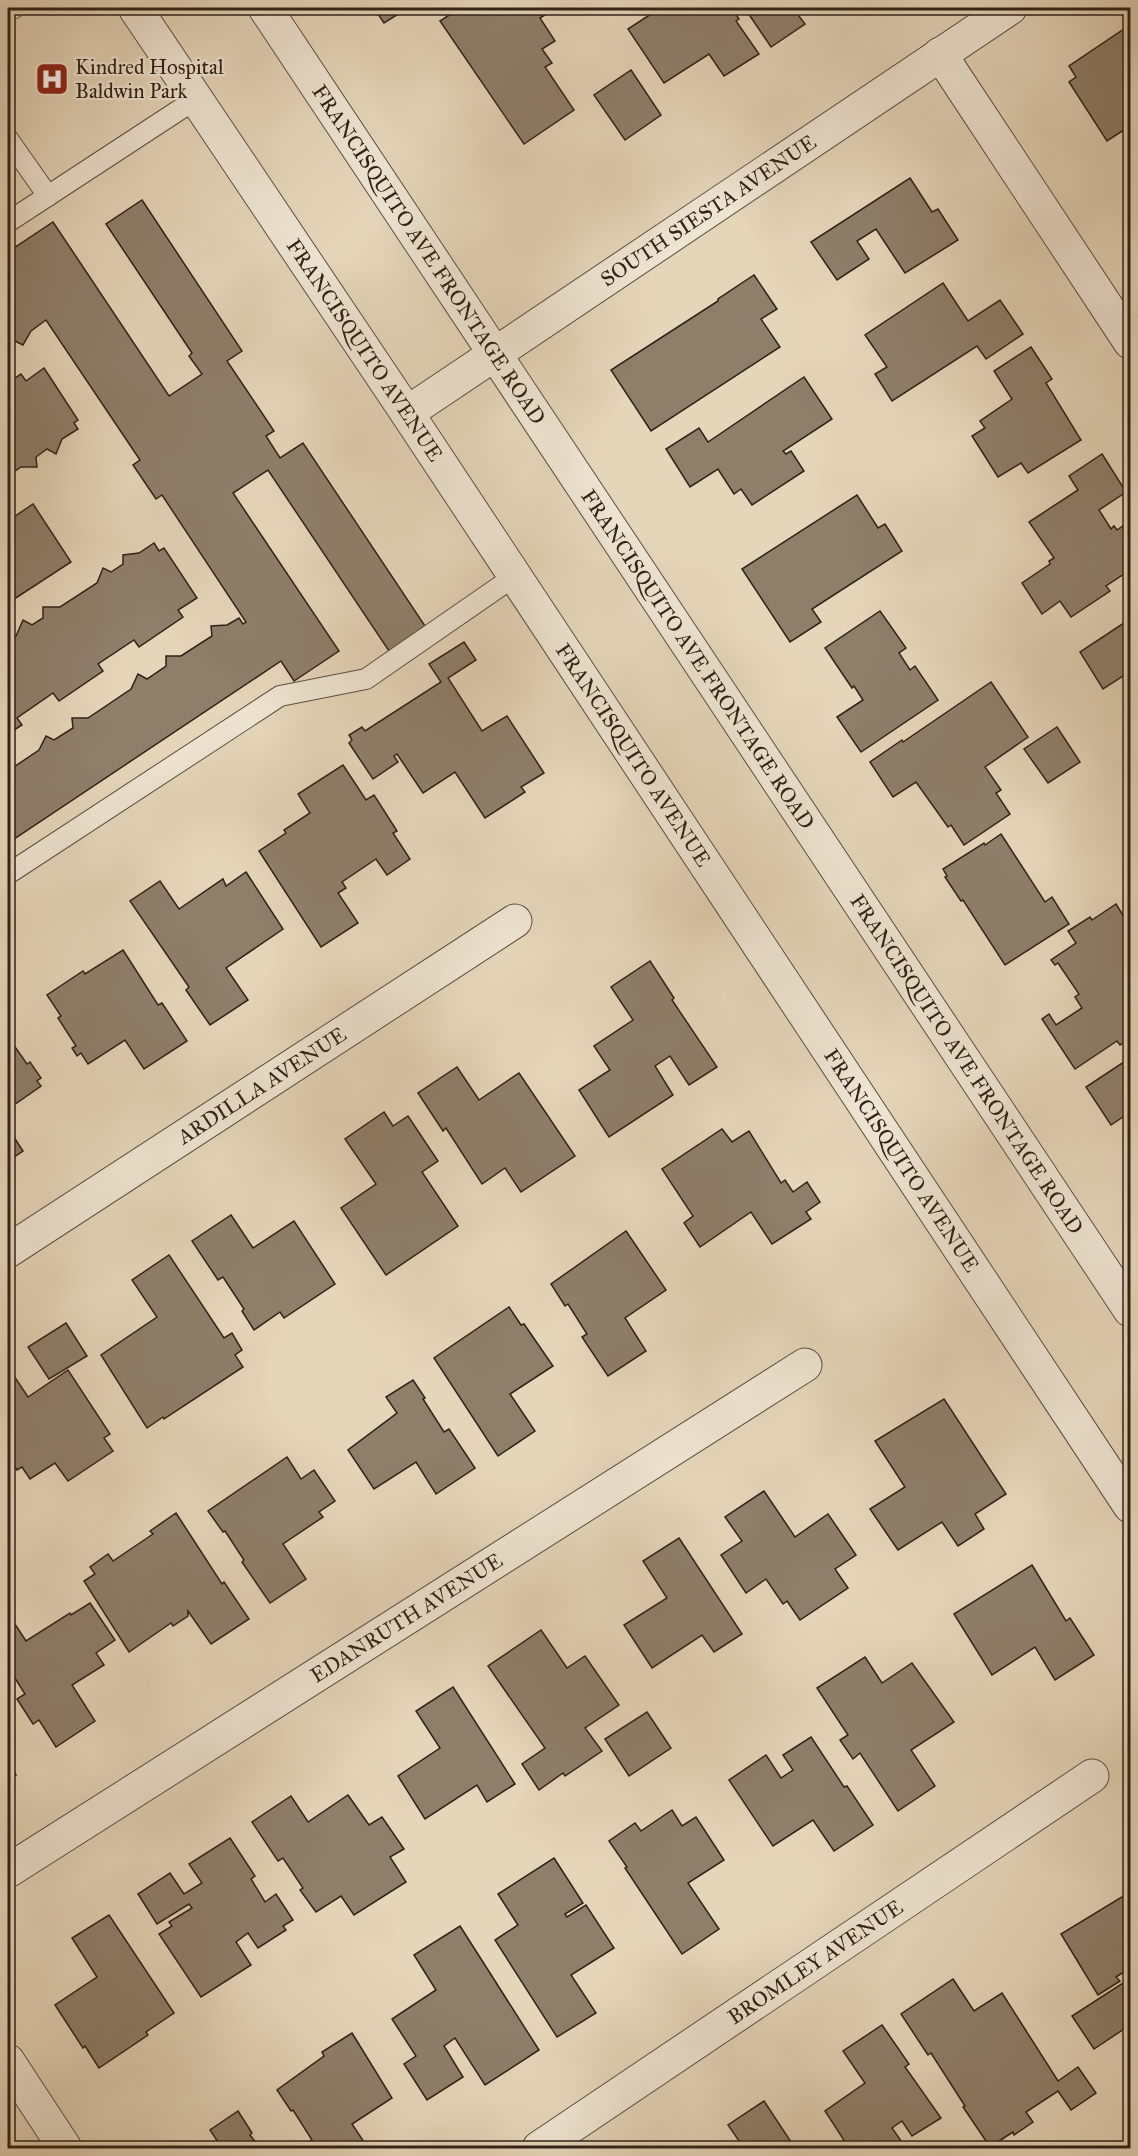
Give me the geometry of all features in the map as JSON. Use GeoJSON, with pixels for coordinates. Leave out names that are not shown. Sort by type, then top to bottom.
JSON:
{"type":"FeatureCollection","features":[{"type":"Feature","properties":{"kind":"street","name":"FRANCISQUITO AVENUE"},"geometry":{"type":"LineString","coordinates":[[135,8],[407,413],[1131,1506]]}},
{"type":"Feature","properties":{"kind":"street","name":"FRANCISQUITO AVE FRONTAGE ROAD"},"geometry":{"type":"LineString","coordinates":[[266,8],[1131,1310]]}},
{"type":"Feature","properties":{"kind":"street","name":"SOUTH SIESTA AVENUE"},"geometry":{"type":"LineString","coordinates":[[407,413],[1010,8]]}},
{"type":"Feature","properties":{"kind":"street"},"geometry":{"type":"LineString","coordinates":[[940,54],[1131,342]]}},
{"type":"Feature","properties":{"kind":"street","name":"ARDILLA AVENUE"},"geometry":{"type":"LineString","coordinates":[[8,1251],[515,921]]}},
{"type":"Feature","properties":{"kind":"street","name":"EDANRUTH AVENUE"},"geometry":{"type":"LineString","coordinates":[[8,1870],[805,1365]]}},
{"type":"Feature","properties":{"kind":"street","name":"BROMLEY AVENUE"},"geometry":{"type":"LineString","coordinates":[[539,2148],[1092,1776]]}},
{"type":"Feature","properties":{"kind":"street"},"geometry":{"type":"LineString","coordinates":[[8,2061],[65,2148]]}},
{"type":"Feature","properties":{"kind":"lane"},"geometry":{"type":"LineString","coordinates":[[8,11],[14,8]]}},
{"type":"Feature","properties":{"kind":"lane"},"geometry":{"type":"LineString","coordinates":[[8,222],[196,99]]}},
{"type":"Feature","properties":{"kind":"lane"},"geometry":{"type":"LineString","coordinates":[[8,139],[48,196]]}},
{"type":"Feature","properties":{"kind":"lane"},"geometry":{"type":"LineString","coordinates":[[8,874],[280,696],[366,680],[514,576]]}},
{"type":"Feature","properties":{"kind":"building"},"geometry":{"type":"Polygon","coordinates":[[[374,8],[408,8],[384,23],[374,8]]]}},
{"type":"Feature","properties":{"kind":"building"},"geometry":{"type":"Polygon","coordinates":[[[460,8],[553,8],[540,18],[555,41],[542,49],[552,63],[545,67],[574,110],[524,144],[440,21],[460,8]]]}},
{"type":"Feature","properties":{"kind":"building"},"geometry":{"type":"Polygon","coordinates":[[[660,8],[732,8],[739,19],[736,21],[759,54],[724,76],[709,54],[664,83],[628,29],[660,8]]]}},
{"type":"Feature","properties":{"kind":"building"},"geometry":{"type":"Polygon","coordinates":[[[741,8],[793,8],[805,24],[771,47],[746,10],[743,11],[741,8]]]}},
{"type":"Feature","properties":{"kind":"building"},"geometry":{"type":"Polygon","coordinates":[[[1130,25],[1130,126],[1107,141],[1069,82],[1076,77],[1069,66],[1130,25]]]}},
{"type":"Feature","properties":{"kind":"building"},"geometry":{"type":"Polygon","coordinates":[[[631,70],[661,115],[625,140],[594,95],[631,70]]]}},
{"type":"Feature","properties":{"kind":"building"},"geometry":{"type":"Polygon","coordinates":[[[910,178],[932,212],[938,209],[958,240],[905,273],[876,229],[857,241],[869,259],[837,280],[811,242],[910,178]]]}},
{"type":"Feature","properties":{"kind":"building"},"geometry":{"type":"Polygon","coordinates":[[[142,200],[242,351],[227,361],[274,431],[266,436],[280,458],[303,443],[425,626],[389,651],[268,470],[233,493],[339,651],[294,681],[281,661],[8,843],[8,771],[39,750],[46,736],[54,740],[73,728],[72,718],[88,718],[131,689],[138,674],[147,679],[166,666],[166,656],[181,656],[212,636],[211,626],[227,625],[239,618],[243,624],[246,622],[162,495],[156,499],[133,465],[140,460],[46,320],[31,331],[23,345],[15,341],[9,346],[8,355],[8,252],[53,222],[169,396],[202,374],[189,356],[192,353],[106,224],[142,200]]]}},
{"type":"Feature","properties":{"kind":"building"},"geometry":{"type":"Polygon","coordinates":[[[754,275],[777,309],[761,319],[780,347],[651,431],[611,370],[754,275]]]}},
{"type":"Feature","properties":{"kind":"building"},"geometry":{"type":"Polygon","coordinates":[[[943,283],[968,321],[1000,300],[1023,334],[986,359],[977,346],[892,401],[875,374],[887,367],[865,335],[943,283]]]}},
{"type":"Feature","properties":{"kind":"building"},"geometry":{"type":"Polygon","coordinates":[[[1031,347],[1052,379],[1046,383],[1081,440],[1028,473],[1021,463],[998,477],[972,436],[985,428],[980,421],[1012,399],[994,371],[1031,347]]]}},
{"type":"Feature","properties":{"kind":"building"},"geometry":{"type":"Polygon","coordinates":[[[44,368],[78,420],[74,423],[78,429],[62,439],[56,454],[47,449],[36,457],[37,467],[21,467],[8,476],[8,383],[21,374],[26,381],[44,368]]]}},
{"type":"Feature","properties":{"kind":"building"},"geometry":{"type":"Polygon","coordinates":[[[804,377],[832,419],[783,451],[786,454],[791,451],[804,471],[752,505],[741,489],[734,494],[718,469],[690,487],[666,449],[699,428],[708,442],[804,377]]]}},
{"type":"Feature","properties":{"kind":"building"},"geometry":{"type":"Polygon","coordinates":[[[1102,454],[1126,492],[1099,510],[1111,529],[1114,526],[1117,530],[1130,521],[1130,570],[1106,586],[1110,591],[1071,617],[1060,601],[1042,614],[1022,583],[1050,564],[1049,561],[1054,558],[1029,522],[1078,490],[1069,476],[1102,454]]]}},
{"type":"Feature","properties":{"kind":"building"},"geometry":{"type":"Polygon","coordinates":[[[857,495],[878,528],[885,524],[902,551],[812,609],[821,622],[790,642],[742,569],[857,495]]]}},
{"type":"Feature","properties":{"kind":"building"},"geometry":{"type":"Polygon","coordinates":[[[33,504],[71,562],[8,603],[8,521],[33,504]]]}},
{"type":"Feature","properties":{"kind":"building"},"geometry":{"type":"Polygon","coordinates":[[[154,543],[159,551],[164,548],[197,598],[178,610],[183,617],[139,647],[134,640],[98,664],[103,671],[59,701],[53,693],[17,718],[22,725],[8,734],[8,642],[16,636],[23,620],[32,625],[43,618],[43,607],[60,607],[97,583],[103,568],[111,572],[123,564],[123,555],[139,553],[154,543]]]}},
{"type":"Feature","properties":{"kind":"building"},"geometry":{"type":"Polygon","coordinates":[[[880,611],[906,648],[899,653],[910,670],[915,666],[938,700],[861,752],[837,717],[863,700],[854,686],[852,688],[825,648],[880,611]]]}},
{"type":"Feature","properties":{"kind":"building"},"geometry":{"type":"Polygon","coordinates":[[[1130,619],[1130,680],[1126,674],[1103,689],[1080,652],[1130,619]]]}},
{"type":"Feature","properties":{"kind":"building"},"geometry":{"type":"Polygon","coordinates":[[[464,642],[476,660],[448,678],[482,731],[507,716],[544,773],[521,787],[525,792],[485,818],[455,772],[423,793],[397,754],[394,756],[398,762],[373,779],[349,743],[352,740],[349,735],[362,727],[365,731],[441,682],[429,664],[464,642]]]}},
{"type":"Feature","properties":{"kind":"building"},"geometry":{"type":"Polygon","coordinates":[[[991,682],[1028,737],[985,767],[1001,790],[996,793],[1010,814],[964,845],[951,825],[948,827],[916,782],[893,797],[870,762],[991,682]]]}},
{"type":"Feature","properties":{"kind":"building"},"geometry":{"type":"Polygon","coordinates":[[[1057,727],[1080,762],[1048,783],[1024,749],[1057,727]]]}},
{"type":"Feature","properties":{"kind":"building"},"geometry":{"type":"Polygon","coordinates":[[[343,765],[366,800],[374,795],[397,831],[393,833],[410,859],[387,875],[376,859],[342,882],[346,888],[338,893],[358,923],[321,947],[259,851],[286,833],[284,830],[310,813],[298,794],[343,765]]]}},
{"type":"Feature","properties":{"kind":"building"},"geometry":{"type":"Polygon","coordinates":[[[1001,834],[1045,902],[1052,897],[1069,924],[1005,965],[963,900],[961,901],[945,877],[947,876],[943,869],[1001,834]]]}},
{"type":"Feature","properties":{"kind":"building"},"geometry":{"type":"Polygon","coordinates":[[[246,872],[283,929],[226,968],[248,1000],[210,1025],[186,990],[189,987],[130,901],[160,881],[179,909],[223,879],[226,886],[246,872]]]}},
{"type":"Feature","properties":{"kind":"building"},"geometry":{"type":"Polygon","coordinates":[[[1116,904],[1127,922],[1130,920],[1130,1039],[1120,1045],[1117,1041],[1075,1069],[1042,1019],[1049,1014],[1056,1025],[1082,1008],[1075,997],[1079,994],[1058,963],[1055,965],[1051,960],[1076,943],[1068,931],[1090,917],[1092,920],[1116,904]]]}},
{"type":"Feature","properties":{"kind":"building"},"geometry":{"type":"Polygon","coordinates":[[[123,950],[158,1005],[162,1003],[187,1041],[144,1069],[125,1040],[88,1064],[81,1053],[77,1056],[72,1048],[76,1046],[58,1018],[61,1016],[47,995],[83,971],[85,974],[123,950]]]}},
{"type":"Feature","properties":{"kind":"building"},"geometry":{"type":"Polygon","coordinates":[[[650,961],[674,998],[672,1000],[717,1067],[689,1085],[670,1056],[655,1066],[673,1095],[609,1137],[579,1090],[610,1070],[594,1046],[633,1020],[611,987],[650,961]]]}},
{"type":"Feature","properties":{"kind":"building"},"geometry":{"type":"Polygon","coordinates":[[[8,1041],[11,1045],[13,1044],[27,1064],[30,1062],[41,1078],[37,1081],[41,1086],[8,1109],[8,1041]]]}},
{"type":"Feature","properties":{"kind":"building"},"geometry":{"type":"Polygon","coordinates":[[[1130,1058],[1130,1112],[1111,1125],[1086,1087],[1130,1058]]]}},
{"type":"Feature","properties":{"kind":"building"},"geometry":{"type":"Polygon","coordinates":[[[457,1067],[479,1100],[519,1073],[575,1156],[521,1192],[505,1168],[482,1184],[446,1128],[443,1131],[418,1093],[457,1067]]]}},
{"type":"Feature","properties":{"kind":"building"},"geometry":{"type":"Polygon","coordinates":[[[384,1112],[393,1126],[408,1116],[438,1161],[422,1172],[458,1226],[386,1275],[341,1208],[376,1184],[345,1139],[384,1112]]]}},
{"type":"Feature","properties":{"kind":"building"},"geometry":{"type":"Polygon","coordinates":[[[8,1128],[23,1151],[8,1161],[8,1128]]]}},
{"type":"Feature","properties":{"kind":"building"},"geometry":{"type":"Polygon","coordinates":[[[722,1129],[732,1142],[749,1131],[781,1183],[785,1180],[793,1192],[807,1182],[820,1202],[806,1212],[811,1219],[772,1244],[751,1212],[700,1247],[684,1223],[693,1216],[662,1169],[722,1129]]]}},
{"type":"Feature","properties":{"kind":"building"},"geometry":{"type":"Polygon","coordinates":[[[231,1215],[253,1248],[294,1221],[335,1284],[284,1318],[280,1312],[254,1330],[242,1311],[244,1309],[223,1277],[218,1280],[192,1241],[231,1215]]]}},
{"type":"Feature","properties":{"kind":"building"},"geometry":{"type":"Polygon","coordinates":[[[626,1231],[666,1290],[625,1318],[646,1351],[608,1376],[582,1337],[587,1334],[568,1304],[565,1306],[551,1284],[626,1231]]]}},
{"type":"Feature","properties":{"kind":"building"},"geometry":{"type":"Polygon","coordinates":[[[169,1255],[224,1338],[232,1333],[242,1350],[235,1355],[243,1367],[147,1428],[101,1355],[157,1317],[132,1280],[169,1255]]]}},
{"type":"Feature","properties":{"kind":"building"},"geometry":{"type":"Polygon","coordinates":[[[509,1307],[521,1325],[524,1324],[553,1366],[510,1394],[535,1431],[498,1456],[434,1358],[509,1307]]]}},
{"type":"Feature","properties":{"kind":"building"},"geometry":{"type":"Polygon","coordinates":[[[66,1323],[87,1356],[49,1379],[28,1347],[66,1323]]]}},
{"type":"Feature","properties":{"kind":"building"},"geometry":{"type":"Polygon","coordinates":[[[8,1367],[28,1397],[68,1370],[110,1434],[104,1438],[113,1451],[68,1481],[55,1463],[30,1479],[22,1467],[17,1470],[8,1457],[12,1451],[8,1444],[8,1367]]]}},
{"type":"Feature","properties":{"kind":"building"},"geometry":{"type":"Polygon","coordinates":[[[413,1380],[444,1432],[449,1429],[475,1468],[436,1494],[416,1462],[374,1489],[348,1450],[397,1413],[386,1397],[413,1380]]]}},
{"type":"Feature","properties":{"kind":"building"},"geometry":{"type":"Polygon","coordinates":[[[944,1399],[1006,1494],[975,1514],[984,1529],[958,1546],[942,1522],[898,1550],[870,1509],[905,1487],[875,1441],[944,1399]]]}},
{"type":"Feature","properties":{"kind":"building"},"geometry":{"type":"Polygon","coordinates":[[[287,1457],[301,1479],[314,1470],[335,1501],[319,1512],[323,1517],[283,1544],[306,1579],[270,1603],[242,1562],[244,1560],[225,1531],[223,1532],[208,1511],[287,1457]]]}},
{"type":"Feature","properties":{"kind":"building"},"geometry":{"type":"Polygon","coordinates":[[[764,1491],[795,1537],[828,1514],[856,1555],[835,1569],[848,1588],[800,1620],[787,1601],[783,1604],[766,1579],[746,1593],[721,1555],[742,1541],[725,1517],[764,1491]]]}},
{"type":"Feature","properties":{"kind":"building"},"geometry":{"type":"Polygon","coordinates":[[[176,1513],[222,1584],[224,1582],[249,1619],[211,1644],[188,1611],[188,1616],[173,1626],[171,1623],[129,1652],[84,1581],[95,1574],[90,1567],[108,1554],[113,1561],[153,1534],[150,1531],[176,1513]]]}},
{"type":"Feature","properties":{"kind":"building"},"geometry":{"type":"Polygon","coordinates":[[[679,1538],[742,1634],[714,1652],[702,1635],[652,1668],[624,1625],[667,1598],[643,1561],[679,1538]]]}},
{"type":"Feature","properties":{"kind":"building"},"geometry":{"type":"Polygon","coordinates":[[[1032,1565],[1066,1621],[1070,1618],[1094,1655],[1055,1680],[1035,1647],[992,1675],[954,1614],[1032,1565]]]}},
{"type":"Feature","properties":{"kind":"building"},"geometry":{"type":"Polygon","coordinates":[[[90,1603],[115,1640],[96,1653],[104,1665],[72,1685],[95,1721],[56,1747],[39,1720],[33,1724],[17,1699],[25,1694],[8,1667],[8,1625],[13,1621],[26,1641],[90,1603]]]}},
{"type":"Feature","properties":{"kind":"building"},"geometry":{"type":"Polygon","coordinates":[[[541,1630],[567,1668],[585,1656],[619,1705],[585,1728],[602,1751],[565,1776],[563,1773],[539,1790],[522,1764],[545,1748],[488,1666],[541,1630]]]}},
{"type":"Feature","properties":{"kind":"building"},"geometry":{"type":"Polygon","coordinates":[[[865,1657],[882,1683],[912,1663],[954,1722],[911,1750],[935,1786],[898,1811],[860,1753],[853,1759],[840,1740],[848,1735],[817,1688],[865,1657]]]}},
{"type":"Feature","properties":{"kind":"building"},"geometry":{"type":"Polygon","coordinates":[[[453,1687],[515,1784],[487,1802],[477,1785],[425,1819],[398,1776],[440,1748],[416,1711],[453,1687]]]}},
{"type":"Feature","properties":{"kind":"building"},"geometry":{"type":"Polygon","coordinates":[[[647,1712],[671,1748],[629,1776],[605,1739],[647,1712]]]}},
{"type":"Feature","properties":{"kind":"building"},"geometry":{"type":"Polygon","coordinates":[[[811,1737],[844,1787],[847,1786],[873,1825],[834,1851],[813,1820],[773,1846],[729,1780],[766,1755],[781,1778],[793,1770],[783,1755],[811,1737]]]}},
{"type":"Feature","properties":{"kind":"building"},"geometry":{"type":"Polygon","coordinates":[[[8,1762],[16,1775],[8,1781],[8,1762]]]}},
{"type":"Feature","properties":{"kind":"building"},"geometry":{"type":"Polygon","coordinates":[[[348,1795],[369,1825],[382,1817],[404,1849],[390,1857],[406,1882],[354,1915],[341,1896],[316,1912],[300,1890],[303,1888],[283,1858],[278,1861],[252,1822],[291,1796],[308,1822],[348,1795]]]}},
{"type":"Feature","properties":{"kind":"building"},"geometry":{"type":"Polygon","coordinates":[[[672,1810],[682,1826],[696,1817],[724,1860],[688,1883],[719,1929],[682,1954],[609,1841],[635,1823],[641,1831],[672,1810]]]}},
{"type":"Feature","properties":{"kind":"building"},"geometry":{"type":"Polygon","coordinates":[[[230,1838],[255,1876],[251,1879],[265,1902],[276,1894],[293,1920],[283,1926],[286,1930],[258,1948],[248,1933],[236,1942],[251,1965],[201,1997],[159,1934],[172,1926],[169,1922],[192,1908],[189,1904],[157,1924],[138,1894],[170,1873],[184,1894],[202,1883],[189,1864],[230,1838]]]}},
{"type":"Feature","properties":{"kind":"building"},"geometry":{"type":"Polygon","coordinates":[[[554,1858],[583,1903],[565,1914],[567,1917],[586,1905],[614,1948],[571,1975],[596,2013],[557,2037],[495,1940],[518,1925],[498,1894],[554,1858]]]}},
{"type":"Feature","properties":{"kind":"building"},"geometry":{"type":"Polygon","coordinates":[[[1125,1895],[1130,1904],[1130,1968],[1116,1977],[1120,1981],[1098,1995],[1061,1934],[1125,1895]]]}},
{"type":"Feature","properties":{"kind":"building"},"geometry":{"type":"Polygon","coordinates":[[[109,1915],[174,2013],[146,2032],[148,2035],[99,2068],[55,2005],[97,1977],[72,1938],[109,1915]]]}},
{"type":"Feature","properties":{"kind":"building"},"geometry":{"type":"Polygon","coordinates":[[[460,1926],[539,2050],[485,2085],[455,2038],[444,2046],[463,2077],[427,2100],[404,2064],[416,2056],[392,2019],[436,1990],[414,1955],[460,1926]]]}},
{"type":"Feature","properties":{"kind":"building"},"geometry":{"type":"Polygon","coordinates":[[[953,1979],[974,2011],[1002,1993],[1058,2081],[1078,2067],[1096,2093],[1071,2110],[1058,2091],[1026,2112],[1033,2122],[990,2147],[931,2053],[928,2055],[901,2014],[953,1979]]]}},
{"type":"Feature","properties":{"kind":"building"},"geometry":{"type":"Polygon","coordinates":[[[1123,1983],[1130,1995],[1130,2025],[1094,2049],[1072,2016],[1123,1983]]]}},
{"type":"Feature","properties":{"kind":"building"},"geometry":{"type":"Polygon","coordinates":[[[882,2025],[909,2064],[905,2067],[941,2118],[912,2136],[902,2121],[892,2128],[906,2148],[849,2148],[825,2111],[865,2083],[843,2051],[882,2025]]]}},
{"type":"Feature","properties":{"kind":"building"},"geometry":{"type":"Polygon","coordinates":[[[352,2033],[392,2098],[352,2124],[368,2148],[311,2148],[307,2143],[312,2140],[277,2090],[324,2056],[322,2052],[352,2033]]]}},
{"type":"Feature","properties":{"kind":"building"},"geometry":{"type":"Polygon","coordinates":[[[764,2101],[795,2148],[744,2148],[728,2125],[764,2101]]]}},
{"type":"Feature","properties":{"kind":"building"},"geometry":{"type":"Polygon","coordinates":[[[238,2111],[252,2133],[250,2135],[260,2148],[214,2148],[220,2145],[210,2130],[238,2111]]]}},
{"type":"Feature","properties":{"kind":"place","name":"Kindred Hospital Baldwin Park"},"geometry":{"type":"Point","coordinates":[52,79]}}]}
